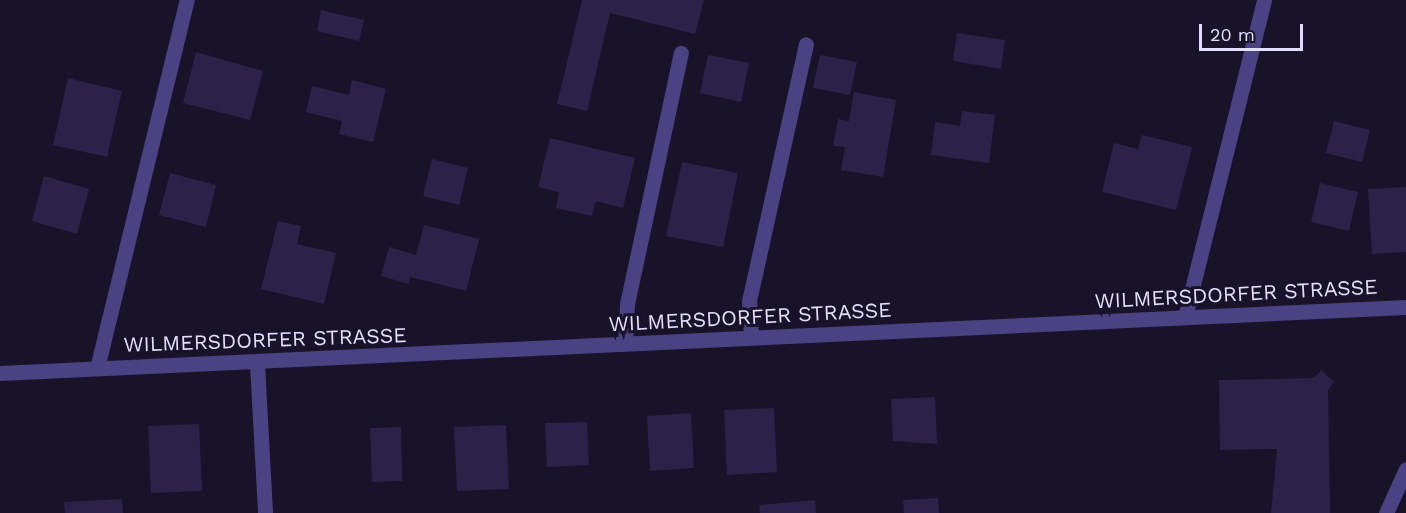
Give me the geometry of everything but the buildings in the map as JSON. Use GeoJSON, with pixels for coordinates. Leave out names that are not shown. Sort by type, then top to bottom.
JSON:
{"type":"FeatureCollection","features":[{"type":"Feature","properties":{"kind":"street","name":"WILMERSDORFER STRASSE"},"geometry":{"type":"LineString","coordinates":[[97,368],[187,0]]}},
{"type":"Feature","properties":{"kind":"street"},"geometry":{"type":"LineString","coordinates":[[1185,317],[1264,0]]}},
{"type":"Feature","properties":{"kind":"street"},"geometry":{"type":"LineString","coordinates":[[751,337],[749,301],[806,44]]}},
{"type":"Feature","properties":{"kind":"street"},"geometry":{"type":"LineString","coordinates":[[625,343],[627,304],[681,53]]}},
{"type":"Feature","properties":{"kind":"street","name":"WILMERSDORFER STRASSE"},"geometry":{"type":"LineString","coordinates":[[0,373],[257,364],[625,343],[1406,307]]}},
{"type":"Feature","properties":{"kind":"street"},"geometry":{"type":"LineString","coordinates":[[257,364],[265,513]]}},
{"type":"Feature","properties":{"kind":"street"},"geometry":{"type":"LineString","coordinates":[[1386,513],[1406,469]]}}]}
